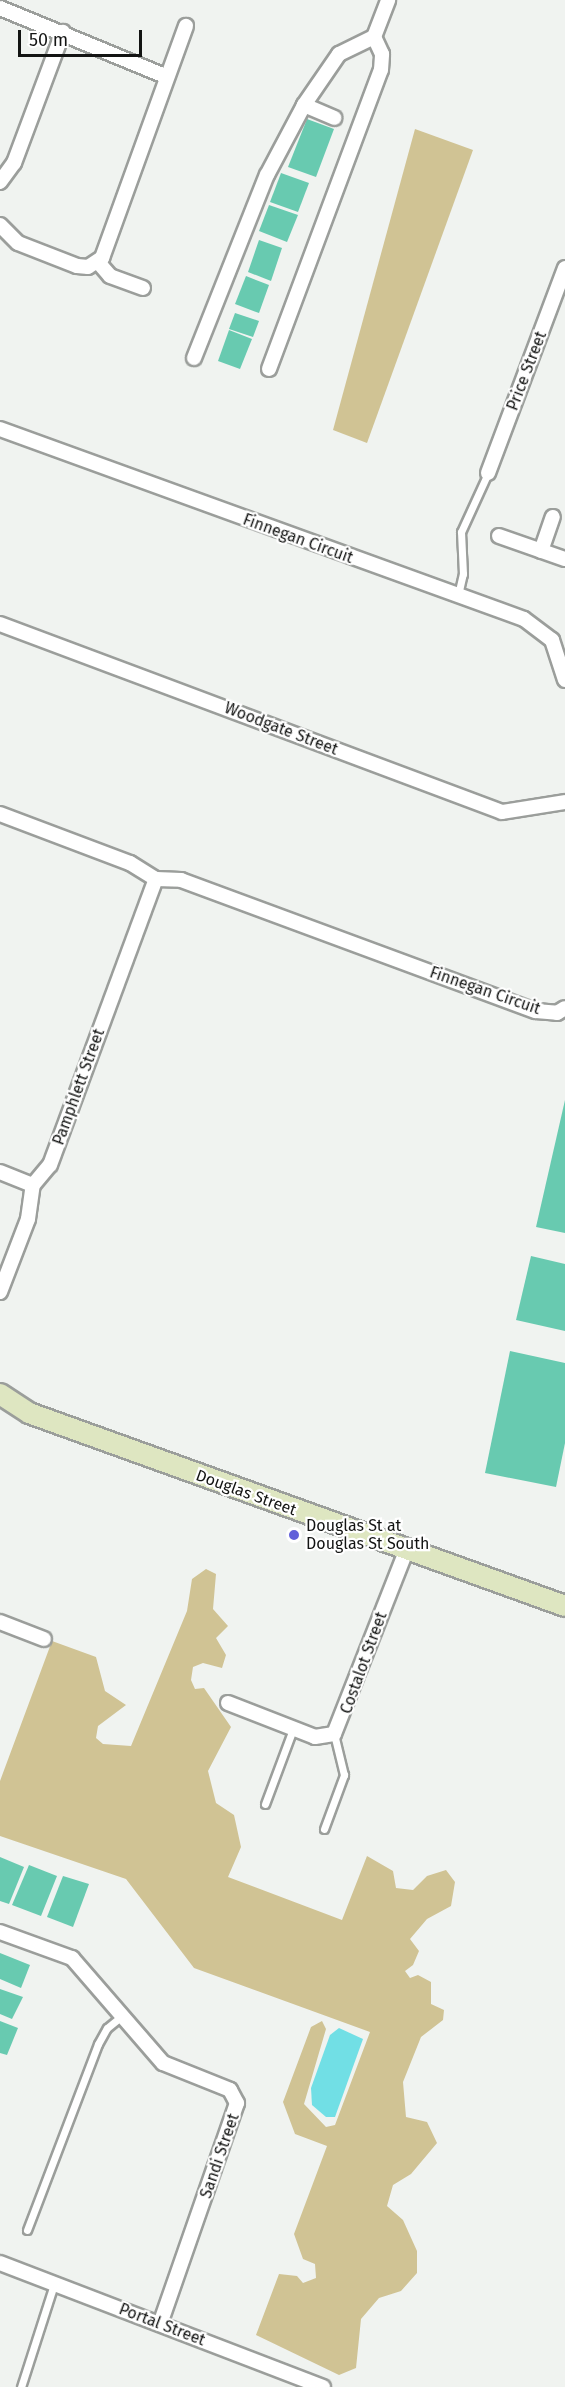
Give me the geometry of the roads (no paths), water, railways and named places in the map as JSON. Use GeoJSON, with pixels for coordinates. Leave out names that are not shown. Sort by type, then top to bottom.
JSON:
{"type":"FeatureCollection","features":[{"type":"Feature","properties":{"kind":"main road","name":"Douglas Street"},"geometry":{"type":"LineString","coordinates":[[0,1394],[29,1413],[406,1551],[565,1605]]}},
{"type":"Feature","properties":{"kind":"street"},"geometry":{"type":"LineString","coordinates":[[194,358],[267,175],[304,105],[335,58],[374,37],[388,0]]}},
{"type":"Feature","properties":{"kind":"street"},"geometry":{"type":"LineString","coordinates":[[0,8],[63,32],[165,76]]}},
{"type":"Feature","properties":{"kind":"street"},"geometry":{"type":"LineString","coordinates":[[0,225],[26,247],[83,267],[98,262],[108,248],[165,76],[186,26]]}},
{"type":"Feature","properties":{"kind":"street"},"geometry":{"type":"LineString","coordinates":[[0,183],[14,163],[63,32]]}},
{"type":"Feature","properties":{"kind":"street"},"geometry":{"type":"LineString","coordinates":[[269,369],[381,70],[382,54],[374,37]]}},
{"type":"Feature","properties":{"kind":"street"},"geometry":{"type":"LineString","coordinates":[[304,105],[334,118]]}},
{"type":"Feature","properties":{"kind":"street"},"geometry":{"type":"LineString","coordinates":[[98,262],[110,276],[143,288]]}},
{"type":"Feature","properties":{"kind":"street","name":"Price Street"},"geometry":{"type":"LineString","coordinates":[[488,473],[565,268]]}},
{"type":"Feature","properties":{"kind":"street","name":"Finnegan Circuit"},"geometry":{"type":"LineString","coordinates":[[0,429],[542,629],[552,640],[565,680]]}},
{"type":"Feature","properties":{"kind":"street"},"geometry":{"type":"LineString","coordinates":[[541,551],[553,518]]}},
{"type":"Feature","properties":{"kind":"street"},"geometry":{"type":"LineString","coordinates":[[499,536],[565,559]]}},
{"type":"Feature","properties":{"kind":"street","name":"Woodgate Street"},"geometry":{"type":"LineString","coordinates":[[0,624],[502,812],[565,802]]}},
{"type":"Feature","properties":{"kind":"street","name":"Finnegan Circuit"},"geometry":{"type":"LineString","coordinates":[[0,814],[130,863],[156,879],[181,880],[536,1011],[557,1013],[565,1008]]}},
{"type":"Feature","properties":{"kind":"street","name":"Pamphlett Street"},"geometry":{"type":"LineString","coordinates":[[0,1292],[28,1219],[33,1185],[50,1165],[156,879]]}},
{"type":"Feature","properties":{"kind":"street"},"geometry":{"type":"LineString","coordinates":[[0,1172],[33,1185]]}},
{"type":"Feature","properties":{"kind":"street","name":"Costalot Street"},"geometry":{"type":"LineString","coordinates":[[228,1703],[315,1737],[334,1734],[406,1551]]}},
{"type":"Feature","properties":{"kind":"street"},"geometry":{"type":"LineString","coordinates":[[0,1622],[44,1639]]}},
{"type":"Feature","properties":{"kind":"street","name":"Sandi Street"},"geometry":{"type":"LineString","coordinates":[[0,1932],[72,1958],[163,2063],[230,2090],[237,2103],[160,2324]]}},
{"type":"Feature","properties":{"kind":"street","name":"Portal Street"},"geometry":{"type":"LineString","coordinates":[[0,2263],[323,2387]]}},
{"type":"Feature","properties":{"kind":"lane"},"geometry":{"type":"LineString","coordinates":[[458,598],[463,574],[461,532],[488,473]]}},
{"type":"Feature","properties":{"kind":"lane"},"geometry":{"type":"LineString","coordinates":[[265,1804],[293,1729]]}},
{"type":"Feature","properties":{"kind":"lane"},"geometry":{"type":"LineString","coordinates":[[324,1829],[344,1775],[334,1734]]}},
{"type":"Feature","properties":{"kind":"lane"},"geometry":{"type":"LineString","coordinates":[[27,2230],[99,2044],[107,2028],[122,2016]]}},
{"type":"Feature","properties":{"kind":"lane"},"geometry":{"type":"LineString","coordinates":[[21,2387],[55,2283]]}},
{"type":"Feature","properties":{"kind":"water"},"geometry":{"type":"Polygon","coordinates":[[[339,2028],[363,2039],[335,2117],[326,2117],[312,2105],[311,2088],[330,2035],[339,2028]]]}},
{"type":"Feature","properties":{"kind":"place","name":"Douglas St at Douglas St South"},"geometry":{"type":"Point","coordinates":[294,1535]}}]}
